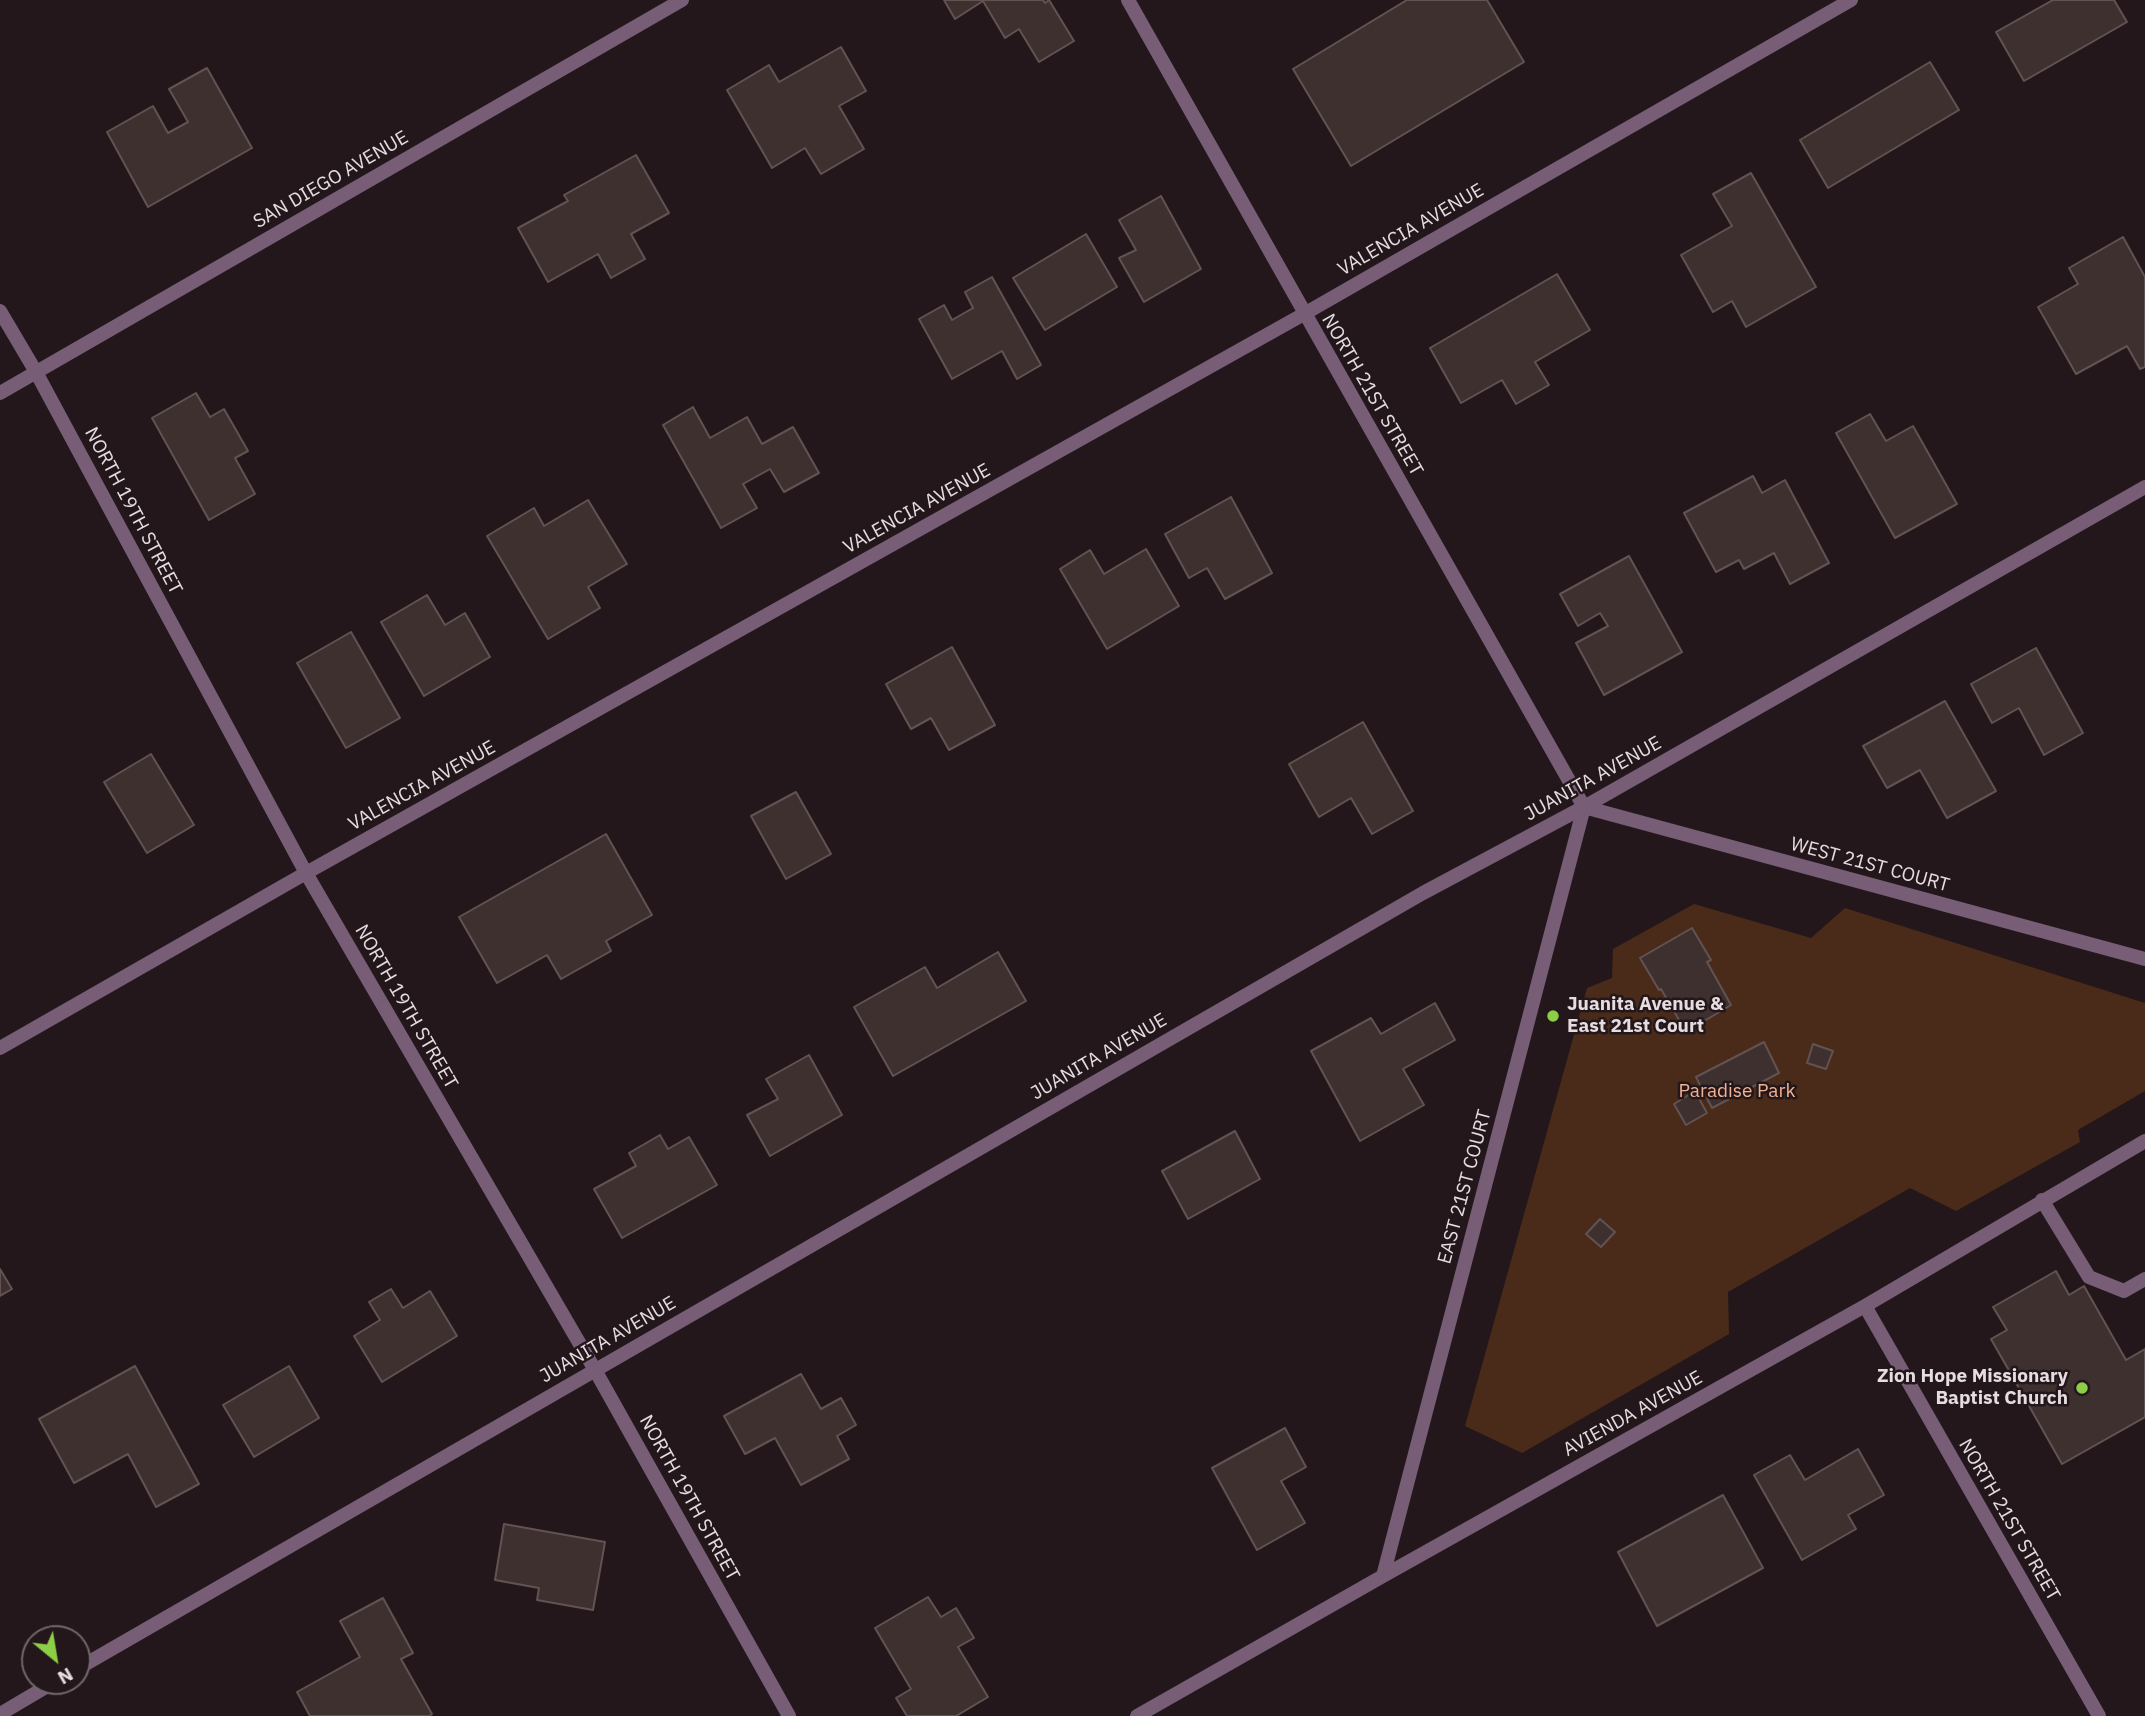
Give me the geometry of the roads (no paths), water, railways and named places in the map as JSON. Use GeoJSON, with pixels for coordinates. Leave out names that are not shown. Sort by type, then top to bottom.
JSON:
{"type":"FeatureCollection","features":[{"type":"Feature","properties":{"kind":"street","name":"SAN DIEGO AVENUE"},"geometry":{"type":"LineString","coordinates":[[0,393],[682,0]]}},
{"type":"Feature","properties":{"kind":"street","name":"NORTH 21ST STREET"},"geometry":{"type":"LineString","coordinates":[[1128,0],[1584,807]]}},
{"type":"Feature","properties":{"kind":"street","name":"VALENCIA AVENUE"},"geometry":{"type":"LineString","coordinates":[[0,1048],[306,873],[1304,314],[1851,0]]}},
{"type":"Feature","properties":{"kind":"street","name":"NORTH 19TH STREET"},"geometry":{"type":"LineString","coordinates":[[0,311],[36,372],[306,873],[595,1370],[789,1716]]}},
{"type":"Feature","properties":{"kind":"street","name":"JUANITA AVENUE"},"geometry":{"type":"LineString","coordinates":[[91,1661],[1410,900],[1584,807],[2145,487]]}},
{"type":"Feature","properties":{"kind":"street","name":"WEST 21ST COURT"},"geometry":{"type":"LineString","coordinates":[[1584,807],[2145,959]]}},
{"type":"Feature","properties":{"kind":"street","name":"EAST 21ST COURT"},"geometry":{"type":"LineString","coordinates":[[1382,1576],[1584,807]]}},
{"type":"Feature","properties":{"kind":"street","name":"AVIENDA AVENUE"},"geometry":{"type":"LineString","coordinates":[[1138,1716],[1865,1306],[2145,1141]]}},
{"type":"Feature","properties":{"kind":"street"},"geometry":{"type":"LineString","coordinates":[[2042,1200],[2089,1277],[2124,1291],[2145,1279]]}},
{"type":"Feature","properties":{"kind":"street","name":"NORTH 21ST STREET"},"geometry":{"type":"LineString","coordinates":[[1865,1306],[2099,1716]]}},
{"type":"Feature","properties":{"kind":"street"},"geometry":{"type":"LineString","coordinates":[[0,1714],[32,1695]]}},
{"type":"Feature","properties":{"kind":"place","name":"Juanita Avenue & East 21st Court"},"geometry":{"type":"Point","coordinates":[1553,1016]}},
{"type":"Feature","properties":{"kind":"place","name":"Zion Hope Missionary Baptist Church"},"geometry":{"type":"Point","coordinates":[2082,1388]}},
{"type":"Feature","properties":{"kind":"park label","name":"Paradise Park"},"geometry":{"type":"Point","coordinates":[1737,1092]}}]}
